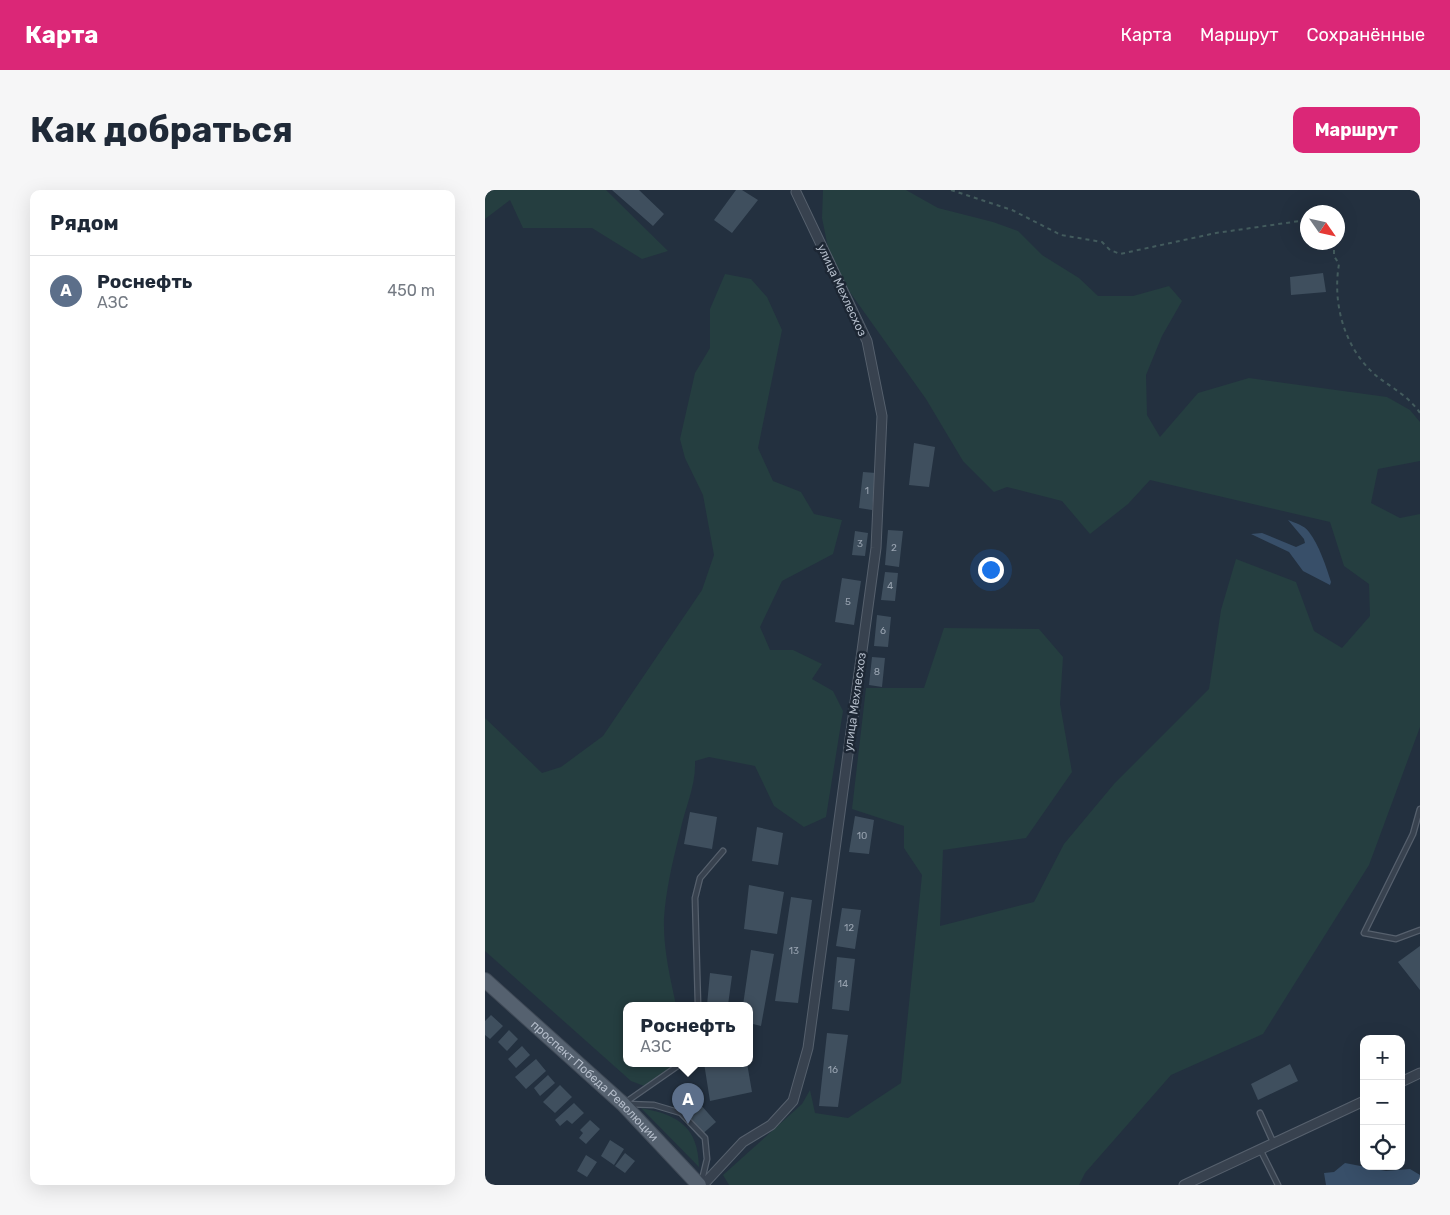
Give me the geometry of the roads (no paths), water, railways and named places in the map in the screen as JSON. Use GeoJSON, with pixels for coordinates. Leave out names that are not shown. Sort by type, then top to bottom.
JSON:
{"type":"FeatureCollection","features":[{"type":"Feature","properties":{"kind":"main road","name":"проспект Победа Революции"},"geometry":{"type":"LineString","coordinates":[[485,980],[623,1104],[701,1185]]}},
{"type":"Feature","properties":{"kind":"street","name":"улица Мехлесхоз"},"geometry":{"type":"LineString","coordinates":[[701,1185],[743,1142],[771,1125],[793,1101],[808,1048],[876,548],[882,416],[867,341],[796,192]]}},
{"type":"Feature","properties":{"kind":"street"},"geometry":{"type":"LineString","coordinates":[[1405,1080],[1420,1073]]}},
{"type":"Feature","properties":{"kind":"street"},"geometry":{"type":"LineString","coordinates":[[1184,1185],[1261,1151],[1360,1103]]}},
{"type":"Feature","properties":{"kind":"lane"},"geometry":{"type":"LineString","coordinates":[[1420,809],[1413,834],[1364,933],[1396,939],[1420,930]]}},
{"type":"Feature","properties":{"kind":"lane"},"geometry":{"type":"LineString","coordinates":[[698,1002],[695,898],[700,878],[723,851]]}},
{"type":"Feature","properties":{"kind":"lane"},"geometry":{"type":"LineString","coordinates":[[623,1104],[676,1067]]}},
{"type":"Feature","properties":{"kind":"lane"},"geometry":{"type":"LineString","coordinates":[[623,1104],[653,1105],[681,1113],[705,1138],[707,1159],[701,1185]]}},
{"type":"Feature","properties":{"kind":"lane"},"geometry":{"type":"LineString","coordinates":[[1261,1114],[1274,1144]]}},
{"type":"Feature","properties":{"kind":"lane"},"geometry":{"type":"LineString","coordinates":[[1261,1151],[1278,1185]]}},
{"type":"Feature","properties":{"kind":"water"},"geometry":{"type":"Polygon","coordinates":[[[1288,520],[1305,528],[1313,537],[1331,582],[1330,585],[1303,571],[1289,552],[1251,534],[1262,533],[1296,547],[1305,543],[1304,539],[1288,520]]]}},
{"type":"Feature","properties":{"kind":"water"},"geometry":{"type":"Polygon","coordinates":[[[1345,1163],[1360,1166],[1360,1170],[1386,1171],[1410,1169],[1420,1175],[1420,1185],[1326,1185],[1324,1173],[1334,1172],[1345,1163]]]}},
{"type":"Feature","properties":{"kind":"place","name":"Роснефть"},"geometry":{"type":"Point","coordinates":[688,1124]}}]}
